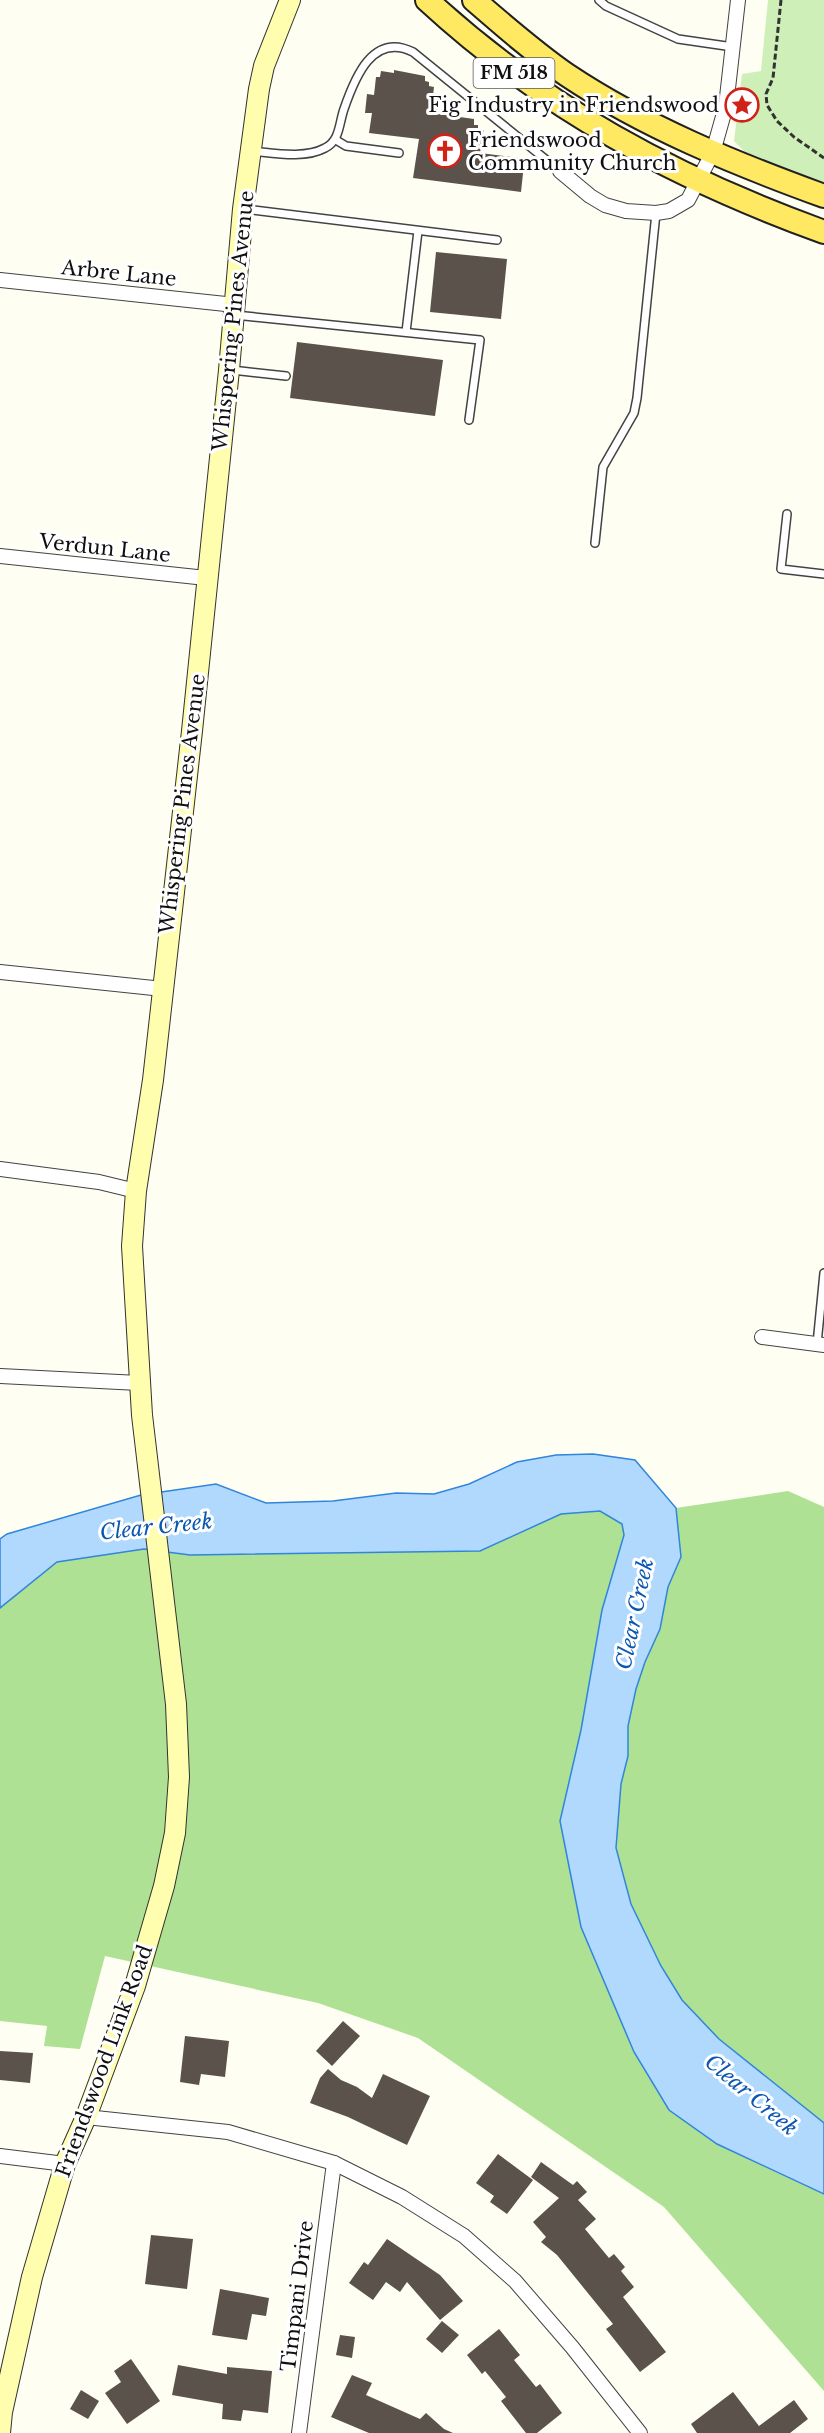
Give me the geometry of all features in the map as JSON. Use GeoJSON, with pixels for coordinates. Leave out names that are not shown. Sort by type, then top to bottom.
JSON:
{"type":"FeatureCollection","features":[{"type":"Feature","properties":{"kind":"main road","name":"Whispering Pines Avenue"},"geometry":{"type":"LineString","coordinates":[[166,1613],[142,1415],[132,1246],[136,1191],[163,989],[230,370],[250,151],[264,66],[290,0]]}},
{"type":"Feature","properties":{"kind":"main road","name":"FM 518"},"geometry":{"type":"LineString","coordinates":[[427,0],[506,68],[609,135],[698,182],[824,232]]}},
{"type":"Feature","properties":{"kind":"main road","name":"FM 518"},"geometry":{"type":"LineString","coordinates":[[474,0],[567,74],[621,106],[713,153],[824,196]]}},
{"type":"Feature","properties":{"kind":"main road","name":"Friendswood Link Road"},"geometry":{"type":"LineString","coordinates":[[0,2433],[1,2412],[32,2277],[65,2164],[86,2117],[135,1986],[164,1886],[175,1833],[179,1777],[178,1750],[166,1613]]}},
{"type":"Feature","properties":{"kind":"street"},"geometry":{"type":"LineString","coordinates":[[560,171],[605,205],[626,211],[656,213],[669,211],[688,200],[713,153],[726,106],[738,0]]}},
{"type":"Feature","properties":{"kind":"street","name":"Arbre Lane"},"geometry":{"type":"LineString","coordinates":[[0,280],[234,310]]}},
{"type":"Feature","properties":{"kind":"street","name":"Verdun Lane"},"geometry":{"type":"LineString","coordinates":[[0,556],[206,578]]}},
{"type":"Feature","properties":{"kind":"street"},"geometry":{"type":"LineString","coordinates":[[0,972],[163,989]]}},
{"type":"Feature","properties":{"kind":"street"},"geometry":{"type":"LineString","coordinates":[[0,1169],[99,1182],[136,1191]]}},
{"type":"Feature","properties":{"kind":"street"},"geometry":{"type":"LineString","coordinates":[[762,1337],[820,1344]]}},
{"type":"Feature","properties":{"kind":"street"},"geometry":{"type":"LineString","coordinates":[[0,1376],[140,1383]]}},
{"type":"Feature","properties":{"kind":"street"},"geometry":{"type":"LineString","coordinates":[[86,2117],[228,2132],[334,2163],[402,2197],[464,2236],[514,2281],[572,2347],[640,2433]]}},
{"type":"Feature","properties":{"kind":"street"},"geometry":{"type":"LineString","coordinates":[[0,2156],[65,2164]]}},
{"type":"Feature","properties":{"kind":"street","name":"Timpani Drive"},"geometry":{"type":"LineString","coordinates":[[298,2433],[334,2163]]}},
{"type":"Feature","properties":{"kind":"lane"},"geometry":{"type":"LineString","coordinates":[[599,0],[606,6],[678,39],[733,47]]}},
{"type":"Feature","properties":{"kind":"lane"},"geometry":{"type":"LineString","coordinates":[[250,151],[314,152],[336,140],[344,108],[367,63],[376,51],[385,46],[394,46],[413,52],[560,171]]}},
{"type":"Feature","properties":{"kind":"lane"},"geometry":{"type":"LineString","coordinates":[[336,140],[346,146],[399,153]]}},
{"type":"Feature","properties":{"kind":"lane"},"geometry":{"type":"LineString","coordinates":[[243,209],[497,240]]}},
{"type":"Feature","properties":{"kind":"lane"},"geometry":{"type":"LineString","coordinates":[[595,543],[603,467],[634,413],[637,398],[656,213]]}},
{"type":"Feature","properties":{"kind":"lane"},"geometry":{"type":"LineString","coordinates":[[406,332],[418,231]]}},
{"type":"Feature","properties":{"kind":"lane"},"geometry":{"type":"LineString","coordinates":[[234,310],[480,340],[469,420]]}},
{"type":"Feature","properties":{"kind":"lane"},"geometry":{"type":"LineString","coordinates":[[230,370],[286,376]]}},
{"type":"Feature","properties":{"kind":"lane"},"geometry":{"type":"LineString","coordinates":[[787,514],[781,569],[824,574]]}},
{"type":"Feature","properties":{"kind":"lane"},"geometry":{"type":"LineString","coordinates":[[820,1344],[824,1273]]}},
{"type":"Feature","properties":{"kind":"path"},"geometry":{"type":"LineString","coordinates":[[780,0],[773,78],[766,93],[767,105],[777,121],[824,158]]}},
{"type":"Feature","properties":{"kind":"green space"},"geometry":{"type":"Polygon","coordinates":[[[768,0],[824,0],[824,184],[747,154],[734,141],[742,74],[761,71],[768,0]]]}},
{"type":"Feature","properties":{"kind":"green space"},"geometry":{"type":"Polygon","coordinates":[[[788,1491],[824,1507],[824,2123],[719,2039],[682,2000],[661,1966],[631,1904],[616,1848],[621,1784],[628,1756],[628,1726],[636,1689],[660,1629],[668,1587],[681,1557],[676,1508],[788,1491]]]}},
{"type":"Feature","properties":{"kind":"green space"},"geometry":{"type":"Polygon","coordinates":[[[600,1511],[622,1524],[624,1535],[602,1610],[581,1730],[560,1821],[581,1927],[634,2052],[669,2110],[717,2144],[824,2194],[824,2391],[664,2207],[418,2038],[318,2003],[105,1956],[80,2049],[44,2046],[47,2026],[0,2021],[0,1608],[57,1562],[144,1549],[190,1555],[480,1551],[560,1514],[600,1511]]]}},
{"type":"Feature","properties":{"kind":"water","name":"Clear Creek"},"geometry":{"type":"Polygon","coordinates":[[[593,1454],[635,1460],[676,1508],[681,1557],[668,1587],[660,1629],[636,1689],[628,1726],[628,1756],[621,1784],[616,1848],[631,1904],[661,1966],[682,2000],[719,2039],[824,2123],[824,2194],[717,2144],[669,2110],[634,2052],[581,1927],[560,1821],[581,1730],[602,1610],[624,1535],[622,1524],[600,1511],[561,1514],[480,1551],[190,1555],[144,1549],[57,1562],[0,1608],[0,1539],[7,1534],[141,1495],[216,1484],[266,1503],[333,1501],[396,1493],[434,1494],[469,1484],[517,1462],[556,1455],[593,1454]]]}},
{"type":"Feature","properties":{"kind":"building"},"geometry":{"type":"Polygon","coordinates":[[[394,70],[425,76],[425,81],[429,82],[429,86],[434,87],[431,113],[474,119],[474,125],[478,125],[478,130],[484,130],[480,153],[521,158],[520,164],[524,164],[521,192],[413,178],[419,139],[369,133],[372,113],[365,113],[367,94],[374,95],[376,77],[380,77],[381,71],[394,73],[394,70]]]}},
{"type":"Feature","properties":{"kind":"building"},"geometry":{"type":"Polygon","coordinates":[[[436,252],[507,259],[501,319],[430,312],[436,252]]]}},
{"type":"Feature","properties":{"kind":"building"},"geometry":{"type":"Polygon","coordinates":[[[297,342],[443,360],[435,416],[290,398],[297,342]]]}},
{"type":"Feature","properties":{"kind":"building"},"geometry":{"type":"Polygon","coordinates":[[[343,2021],[360,2036],[332,2066],[316,2051],[343,2021]]]}},
{"type":"Feature","properties":{"kind":"building"},"geometry":{"type":"Polygon","coordinates":[[[185,2036],[229,2041],[225,2077],[201,2074],[199,2085],[180,2082],[185,2036]]]}},
{"type":"Feature","properties":{"kind":"building"},"geometry":{"type":"Polygon","coordinates":[[[0,2051],[33,2053],[30,2083],[0,2080],[0,2051]]]}},
{"type":"Feature","properties":{"kind":"building"},"geometry":{"type":"Polygon","coordinates":[[[328,2069],[341,2080],[357,2087],[372,2098],[383,2074],[430,2096],[407,2145],[348,2117],[310,2103],[320,2078],[328,2069]]]}},
{"type":"Feature","properties":{"kind":"building"},"geometry":{"type":"Polygon","coordinates":[[[498,2154],[533,2180],[507,2214],[490,2202],[494,2196],[476,2183],[498,2154]]]}},
{"type":"Feature","properties":{"kind":"building"},"geometry":{"type":"Polygon","coordinates":[[[541,2162],[573,2185],[577,2181],[587,2192],[578,2200],[596,2219],[585,2229],[609,2258],[614,2254],[625,2267],[621,2271],[634,2287],[623,2297],[666,2352],[640,2372],[606,2329],[613,2324],[557,2255],[541,2242],[546,2237],[533,2222],[559,2198],[531,2177],[541,2162]]]}},
{"type":"Feature","properties":{"kind":"building"},"geometry":{"type":"Polygon","coordinates":[[[151,2235],[193,2239],[187,2289],[145,2284],[151,2235]]]}},
{"type":"Feature","properties":{"kind":"building"},"geometry":{"type":"Polygon","coordinates":[[[387,2239],[440,2275],[463,2301],[440,2320],[407,2282],[400,2292],[386,2282],[373,2300],[349,2283],[364,2262],[368,2265],[387,2239]]]}},
{"type":"Feature","properties":{"kind":"building"},"geometry":{"type":"Polygon","coordinates":[[[220,2289],[269,2298],[266,2316],[252,2314],[247,2340],[212,2335],[220,2289]]]}},
{"type":"Feature","properties":{"kind":"building"},"geometry":{"type":"Polygon","coordinates":[[[442,2321],[459,2335],[442,2353],[426,2339],[442,2321]]]}},
{"type":"Feature","properties":{"kind":"building"},"geometry":{"type":"Polygon","coordinates":[[[499,2329],[520,2355],[514,2360],[536,2387],[540,2384],[562,2413],[537,2433],[526,2433],[501,2401],[506,2397],[485,2371],[482,2374],[467,2355],[499,2329]]]}},
{"type":"Feature","properties":{"kind":"building"},"geometry":{"type":"Polygon","coordinates":[[[340,2335],[355,2337],[352,2358],[336,2355],[340,2335]]]}},
{"type":"Feature","properties":{"kind":"building"},"geometry":{"type":"Polygon","coordinates":[[[131,2359],[160,2401],[127,2424],[105,2393],[121,2382],[114,2371],[131,2359]]]}},
{"type":"Feature","properties":{"kind":"building"},"geometry":{"type":"Polygon","coordinates":[[[178,2365],[227,2374],[227,2367],[272,2371],[268,2413],[243,2410],[241,2421],[222,2419],[223,2404],[172,2395],[178,2365]]]}},
{"type":"Feature","properties":{"kind":"building"},"geometry":{"type":"Polygon","coordinates":[[[352,2375],[372,2383],[366,2395],[420,2419],[426,2413],[444,2429],[453,2433],[369,2433],[331,2417],[352,2375]]]}},
{"type":"Feature","properties":{"kind":"building"},"geometry":{"type":"Polygon","coordinates":[[[81,2390],[99,2401],[88,2419],[70,2409],[81,2390]]]}},
{"type":"Feature","properties":{"kind":"building"},"geometry":{"type":"Polygon","coordinates":[[[733,2392],[759,2426],[794,2400],[808,2419],[790,2433],[697,2433],[691,2424],[733,2392]]]}},
{"type":"Feature","properties":{"kind":"place","name":"Fig Industry in Friendswood"},"geometry":{"type":"Point","coordinates":[742,105]}},
{"type":"Feature","properties":{"kind":"place","name":"Friendswood Community Church"},"geometry":{"type":"Point","coordinates":[445,151]}}]}
